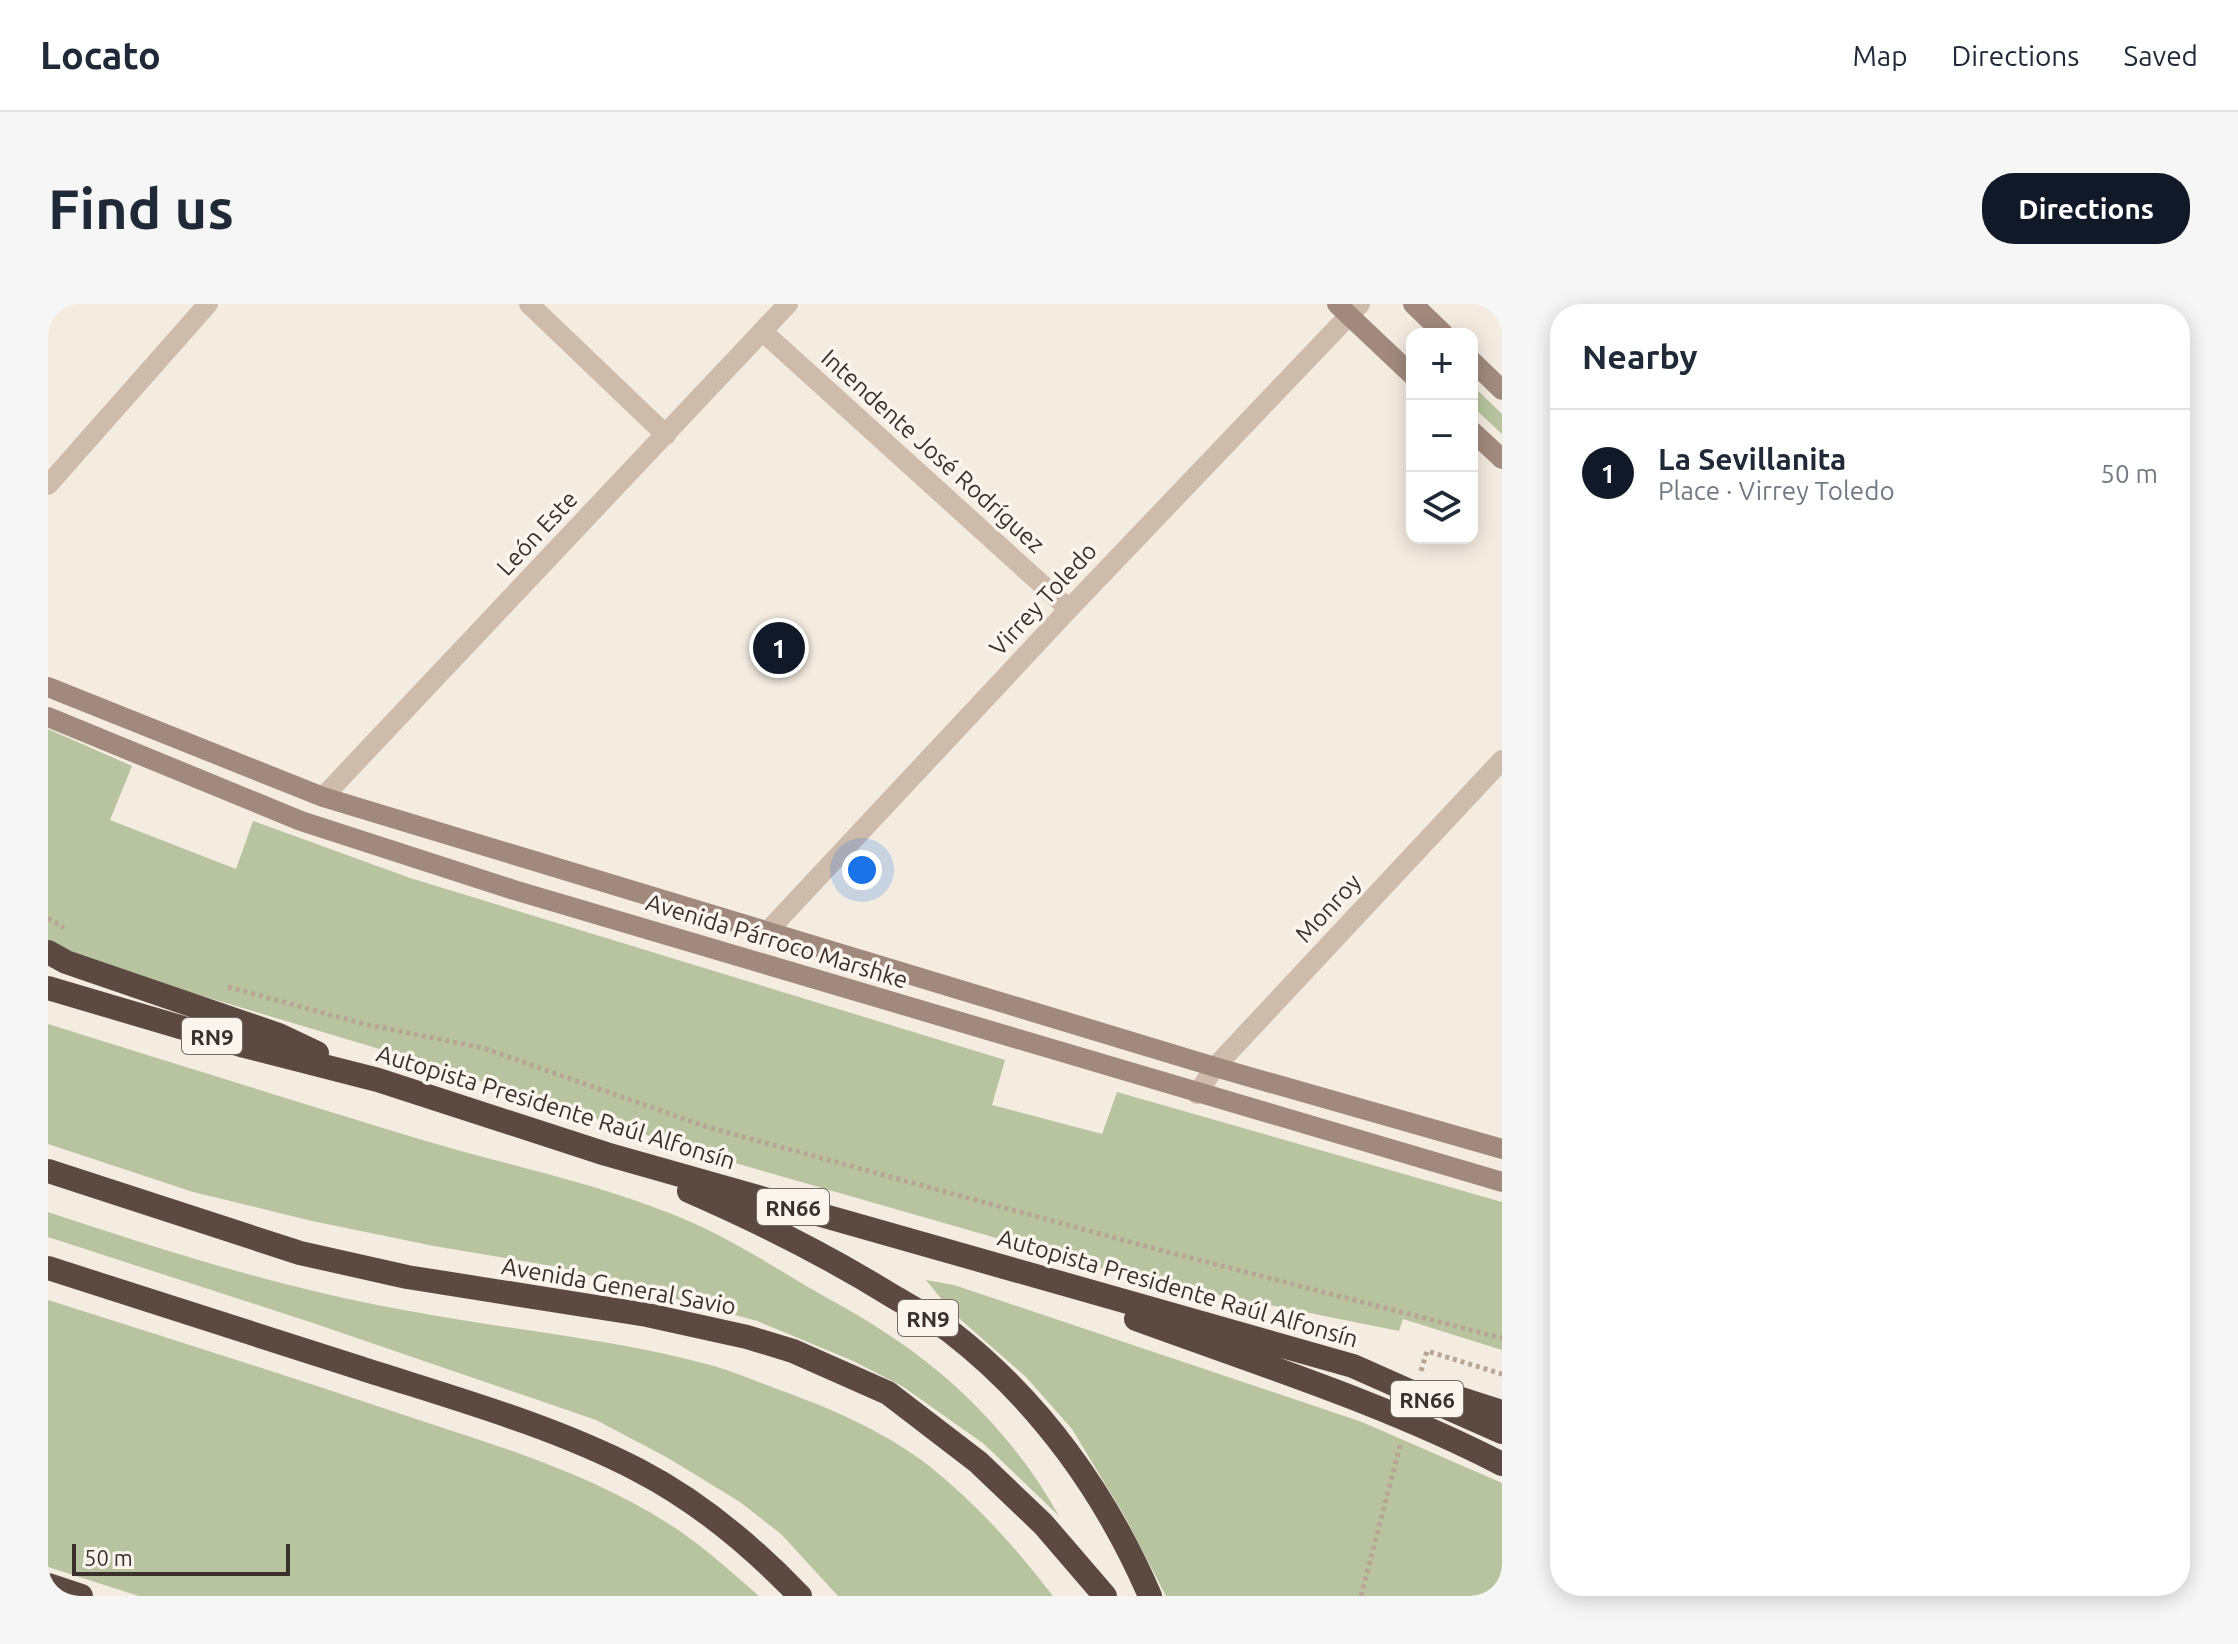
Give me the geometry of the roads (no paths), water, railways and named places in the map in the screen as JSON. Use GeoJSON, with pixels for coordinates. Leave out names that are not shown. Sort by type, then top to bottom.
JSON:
{"type":"FeatureCollection","features":[{"type":"Feature","properties":{"kind":"highway"},"geometry":{"type":"LineString","coordinates":[[48,952],[66,962],[279,1035],[378,1080]]}},
{"type":"Feature","properties":{"kind":"highway","name":"Autopista Presidente Raúl Alfonsín"},"geometry":{"type":"LineString","coordinates":[[48,988],[241,1045],[378,1080],[606,1154],[1353,1366],[1502,1432]]}},
{"type":"Feature","properties":{"kind":"highway","name":"RN9"},"geometry":{"type":"LineString","coordinates":[[606,1154],[751,1218],[829,1257],[950,1331],[1016,1389],[1066,1448],[1127,1543],[1150,1596]]}},
{"type":"Feature","properties":{"kind":"highway","name":"Avenida General Savio"},"geometry":{"type":"LineString","coordinates":[[48,1171],[300,1253],[407,1277],[647,1315],[747,1337],[793,1351],[888,1393],[978,1462],[1043,1524],[1105,1596]]}},
{"type":"Feature","properties":{"kind":"highway"},"geometry":{"type":"LineString","coordinates":[[980,1261],[1289,1375],[1502,1464]]}},
{"type":"Feature","properties":{"kind":"highway"},"geometry":{"type":"LineString","coordinates":[[48,1268],[434,1392],[553,1432],[602,1453],[640,1471],[726,1527],[765,1560],[800,1596]]}},
{"type":"Feature","properties":{"kind":"highway"},"geometry":{"type":"LineString","coordinates":[[1353,1366],[1502,1412]]}},
{"type":"Feature","properties":{"kind":"highway"},"geometry":{"type":"LineString","coordinates":[[48,1585],[81,1596]]}},
{"type":"Feature","properties":{"kind":"main road"},"geometry":{"type":"LineString","coordinates":[[1413,304],[1438,328]]}},
{"type":"Feature","properties":{"kind":"main road"},"geometry":{"type":"LineString","coordinates":[[1349,308],[1406,369]]}},
{"type":"Feature","properties":{"kind":"main road"},"geometry":{"type":"LineString","coordinates":[[1478,367],[1502,390]]}},
{"type":"Feature","properties":{"kind":"main road"},"geometry":{"type":"LineString","coordinates":[[1478,437],[1502,459]]}},
{"type":"Feature","properties":{"kind":"main road","name":"Avenida Párroco Marshke"},"geometry":{"type":"LineString","coordinates":[[48,687],[323,797],[766,933],[1502,1149]]}},
{"type":"Feature","properties":{"kind":"main road","name":"Avenida Párroco Marshke"},"geometry":{"type":"LineString","coordinates":[[48,717],[301,821],[453,870],[1197,1094],[1502,1182]]}},
{"type":"Feature","properties":{"kind":"street"},"geometry":{"type":"LineString","coordinates":[[48,485],[208,304]]}},
{"type":"Feature","properties":{"kind":"street"},"geometry":{"type":"LineString","coordinates":[[529,304],[666,435]]}},
{"type":"Feature","properties":{"kind":"street","name":"León Este"},"geometry":{"type":"LineString","coordinates":[[323,797],[788,304]]}},
{"type":"Feature","properties":{"kind":"street","name":"Virrey Toledo"},"geometry":{"type":"LineString","coordinates":[[766,933],[1349,308]]}},
{"type":"Feature","properties":{"kind":"street","name":"Intendente José Rodríguez"},"geometry":{"type":"LineString","coordinates":[[762,331],[1069,609]]}},
{"type":"Feature","properties":{"kind":"street","name":"Monroy"},"geometry":{"type":"LineString","coordinates":[[1197,1094],[1215,1067],[1502,760]]}},
{"type":"Feature","properties":{"kind":"place","name":"La Sevillanita"},"geometry":{"type":"Point","coordinates":[779,648]}}]}
